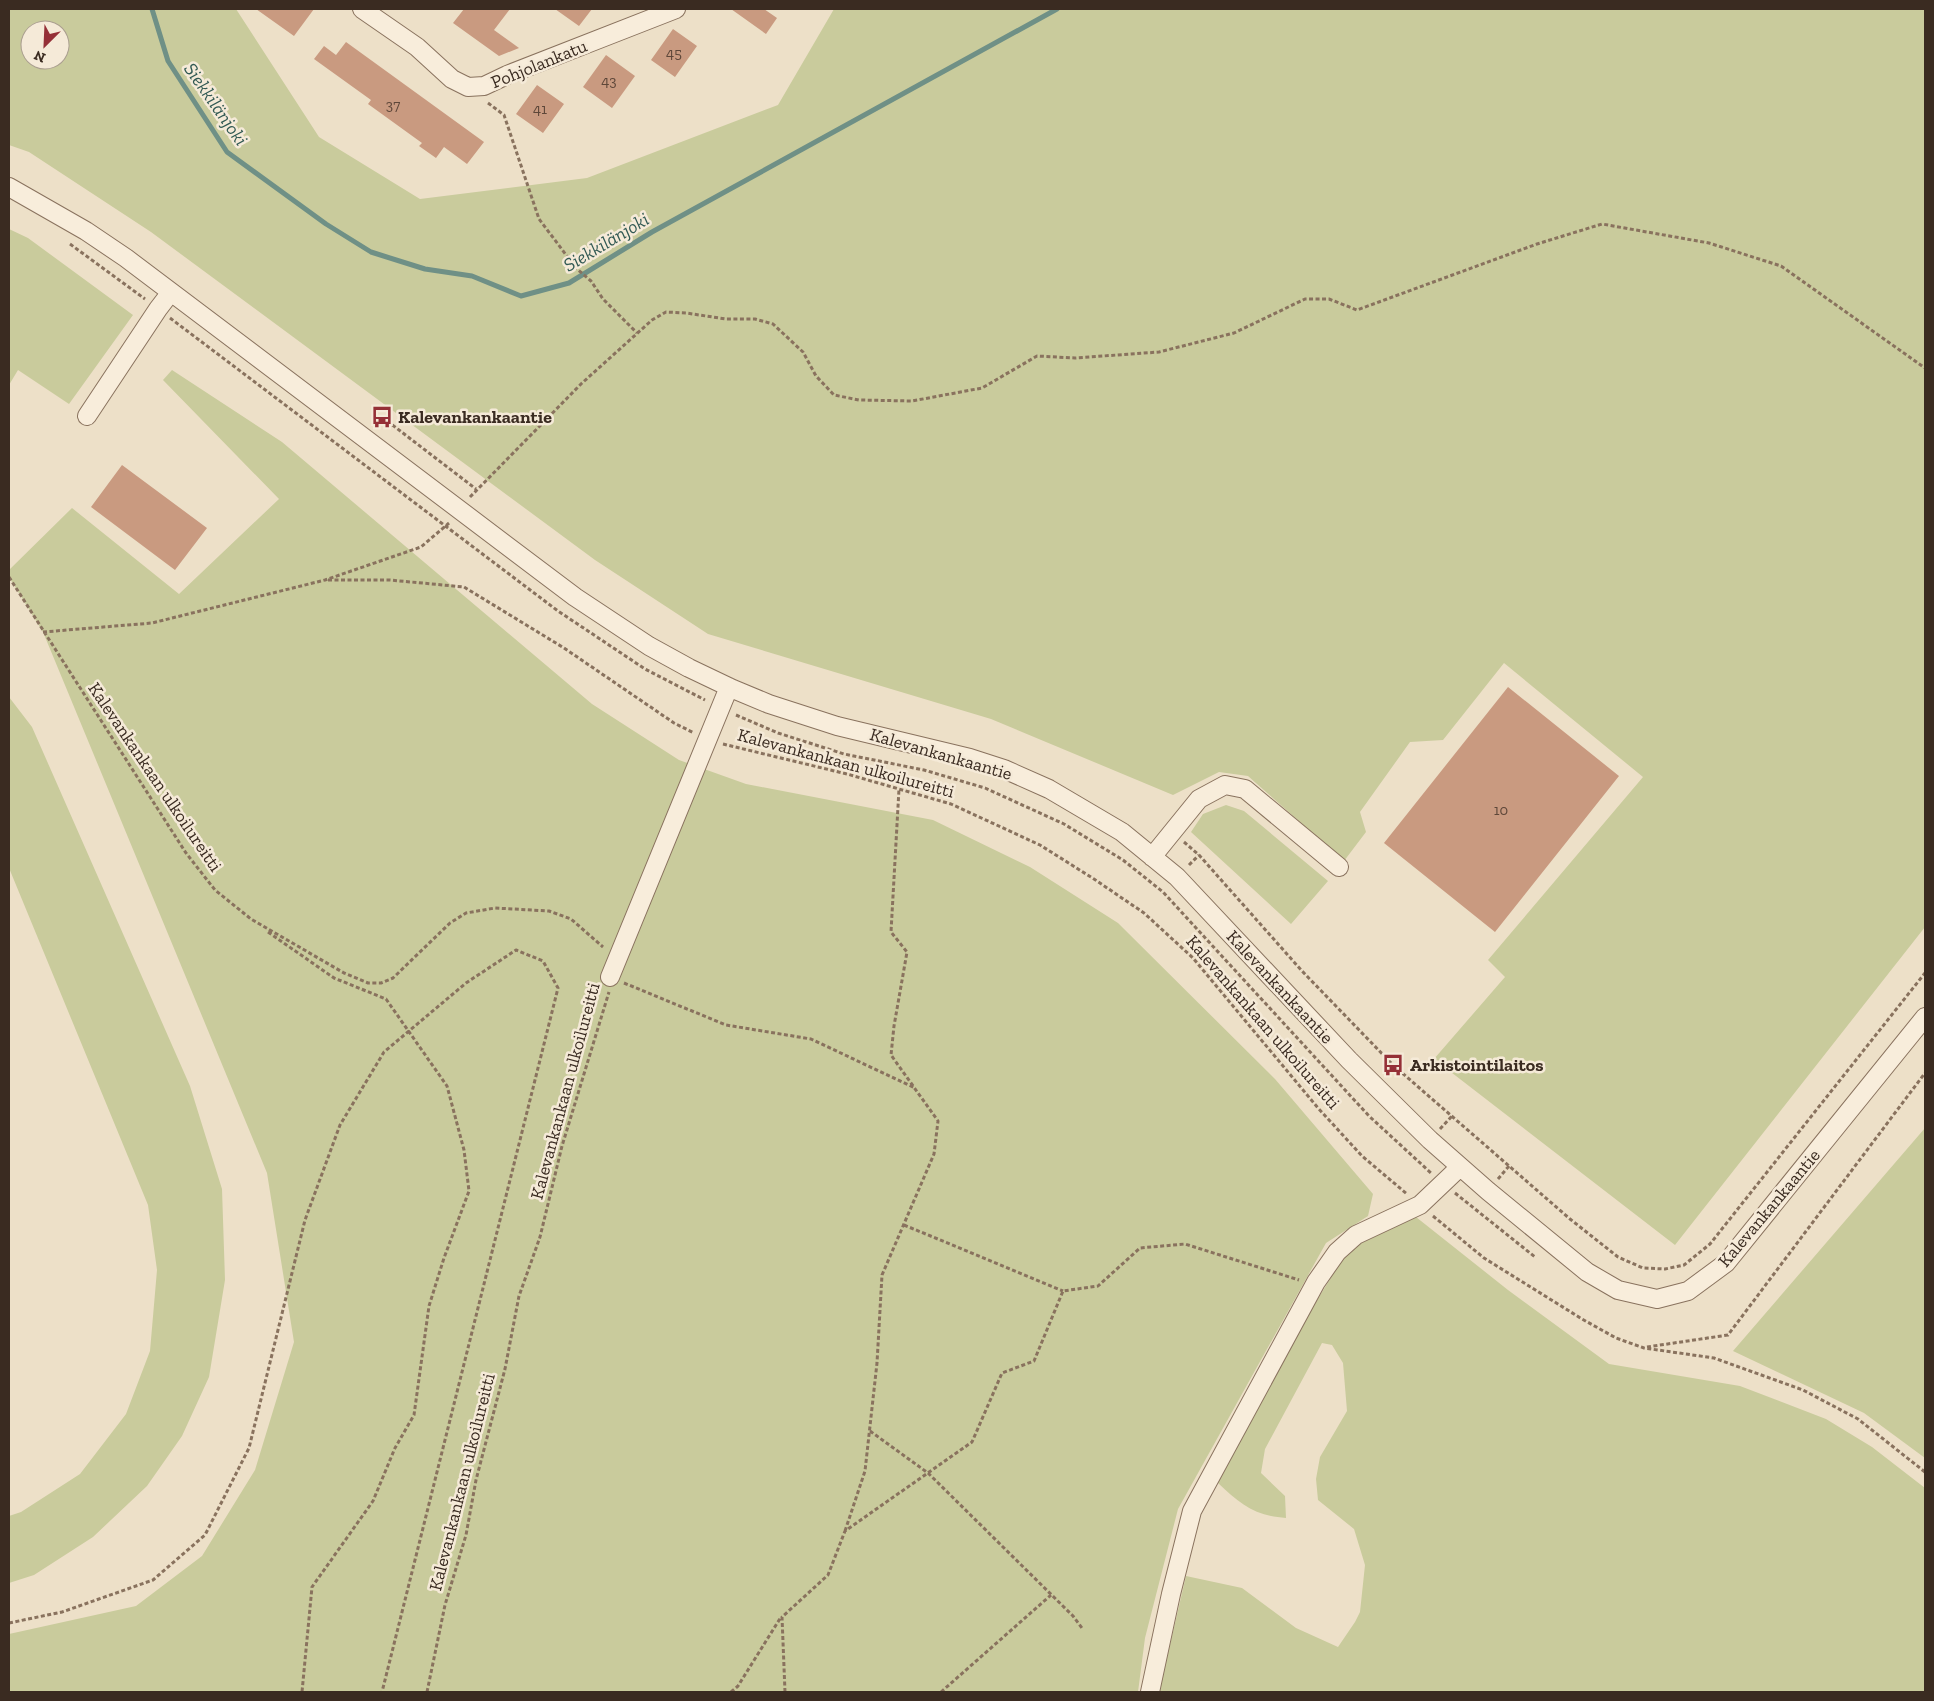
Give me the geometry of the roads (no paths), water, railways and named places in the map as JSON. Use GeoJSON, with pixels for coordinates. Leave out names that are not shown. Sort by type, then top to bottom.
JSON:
{"type":"FeatureCollection","features":[{"type":"Feature","properties":{"kind":"street","name":"Pohjolankatu"},"geometry":{"type":"LineString","coordinates":[[362,9],[417,47],[452,79],[468,87],[484,86],[676,9]]}},
{"type":"Feature","properties":{"kind":"street","name":"Kalevankankaantie"},"geometry":{"type":"LineString","coordinates":[[9,187],[86,231],[171,292],[607,620],[689,668],[768,704],[837,726],[970,758],[1004,769],[1049,790],[1122,832],[1177,878],[1407,1119],[1460,1167],[1587,1272],[1618,1290],[1657,1299],[1688,1291],[1726,1262],[1925,1017]]}},
{"type":"Feature","properties":{"kind":"street"},"geometry":{"type":"LineString","coordinates":[[87,416],[158,308],[171,292]]}},
{"type":"Feature","properties":{"kind":"street"},"geometry":{"type":"LineString","coordinates":[[610,977],[729,687]]}},
{"type":"Feature","properties":{"kind":"street"},"geometry":{"type":"LineString","coordinates":[[1152,857],[1199,799],[1225,785],[1245,789],[1339,867]]}},
{"type":"Feature","properties":{"kind":"street"},"geometry":{"type":"LineString","coordinates":[[1150,1692],[1171,1594],[1192,1512],[1314,1284],[1336,1252],[1356,1235],[1420,1205],[1460,1167]]}},
{"type":"Feature","properties":{"kind":"waterway","name":"Siekkilänjoki"},"geometry":{"type":"LineString","coordinates":[[152,9],[168,61],[227,152],[326,224],[371,252],[425,269],[472,276],[521,296],[569,283],[652,232],[1057,9]]}},
{"type":"Feature","properties":{"kind":"place","name":"Kalevankankaantie"},"geometry":{"type":"Point","coordinates":[382,417]}},
{"type":"Feature","properties":{"kind":"place","name":"Arkistointilaitos"},"geometry":{"type":"Point","coordinates":[1393,1065]}}]}
